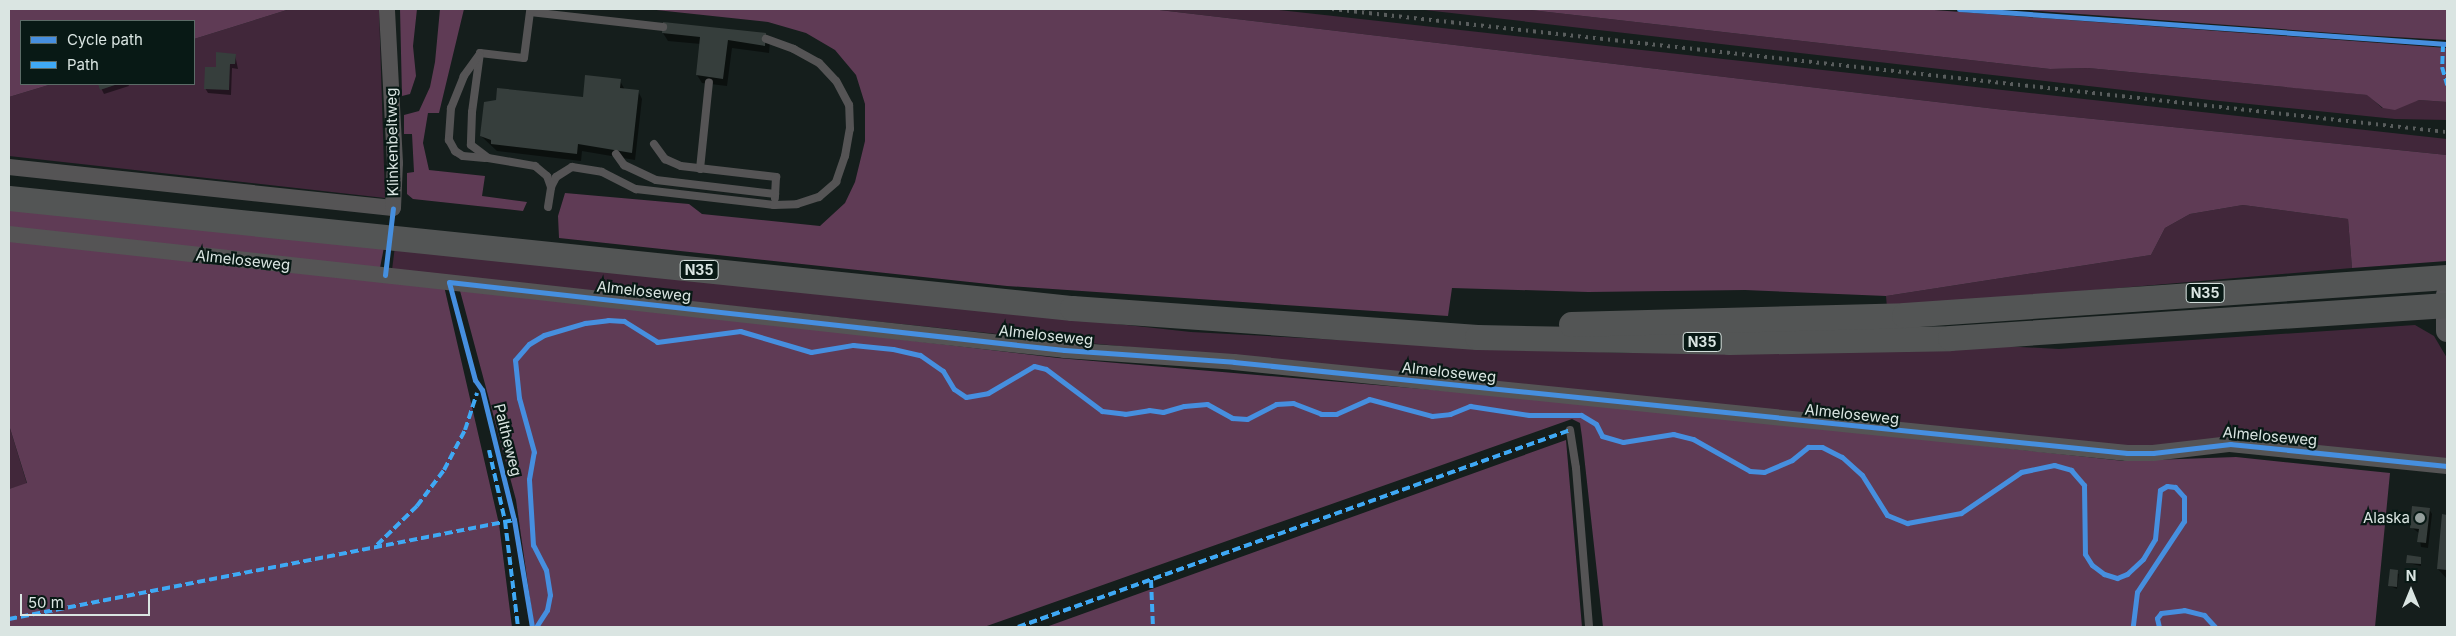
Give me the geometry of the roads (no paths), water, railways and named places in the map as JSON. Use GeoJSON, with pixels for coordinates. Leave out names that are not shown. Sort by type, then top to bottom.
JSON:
{"type":"FeatureCollection","features":[{"type":"Feature","properties":{"kind":"main road","name":"Almeloseweg"},"geometry":{"type":"LineString","coordinates":[[9,198],[1072,308],[1230,321],[1391,329]]}},
{"type":"Feature","properties":{"kind":"main road","name":"N35"},"geometry":{"type":"LineString","coordinates":[[1391,329],[1904,315],[2447,277]]}},
{"type":"Feature","properties":{"kind":"main road","name":"N35"},"geometry":{"type":"LineString","coordinates":[[1391,329],[1477,337],[1574,340],[1940,339],[2446,302]]}},
{"type":"Feature","properties":{"kind":"street","name":"Klinkenbeltweg"},"geometry":{"type":"LineString","coordinates":[[9,168],[393,208],[395,163],[387,9]]}},
{"type":"Feature","properties":{"kind":"street","name":"Almeloseweg"},"geometry":{"type":"LineString","coordinates":[[9,234],[1064,350],[1234,362],[2117,452],[2154,453],[2224,443],[2447,466]]}},
{"type":"Feature","properties":{"kind":"street"},"geometry":{"type":"LineString","coordinates":[[2446,302],[2447,331]]}},
{"type":"Feature","properties":{"kind":"lane"},"geometry":{"type":"LineString","coordinates":[[480,53],[524,58],[530,12],[663,27]]}},
{"type":"Feature","properties":{"kind":"lane"},"geometry":{"type":"LineString","coordinates":[[548,207],[551,187],[556,176],[572,167],[602,172],[636,189],[774,205],[797,204],[819,197],[836,182],[850,129],[850,105],[836,81],[819,63],[794,49],[766,39]]}},
{"type":"Feature","properties":{"kind":"lane"},"geometry":{"type":"LineString","coordinates":[[480,53],[470,138],[474,149],[488,158]]}},
{"type":"Feature","properties":{"kind":"lane"},"geometry":{"type":"LineString","coordinates":[[480,53],[464,76],[452,108],[449,140],[455,151],[463,156],[535,166],[547,176],[551,187]]}},
{"type":"Feature","properties":{"kind":"lane"},"geometry":{"type":"LineString","coordinates":[[700,169],[709,82]]}},
{"type":"Feature","properties":{"kind":"lane"},"geometry":{"type":"LineString","coordinates":[[654,144],[665,159],[700,169],[776,177],[774,205]]}},
{"type":"Feature","properties":{"kind":"lane"},"geometry":{"type":"LineString","coordinates":[[616,154],[624,165],[656,180],[775,194]]}},
{"type":"Feature","properties":{"kind":"lane"},"geometry":{"type":"LineString","coordinates":[[1570,430],[1576,468],[1589,627]]}},
{"type":"Feature","properties":{"kind":"railway"},"geometry":{"type":"LineString","coordinates":[[1332,9],[2447,132]]}},
{"type":"Feature","properties":{"kind":"place","name":"Alaska"},"geometry":{"type":"Point","coordinates":[2420,518]}}]}
